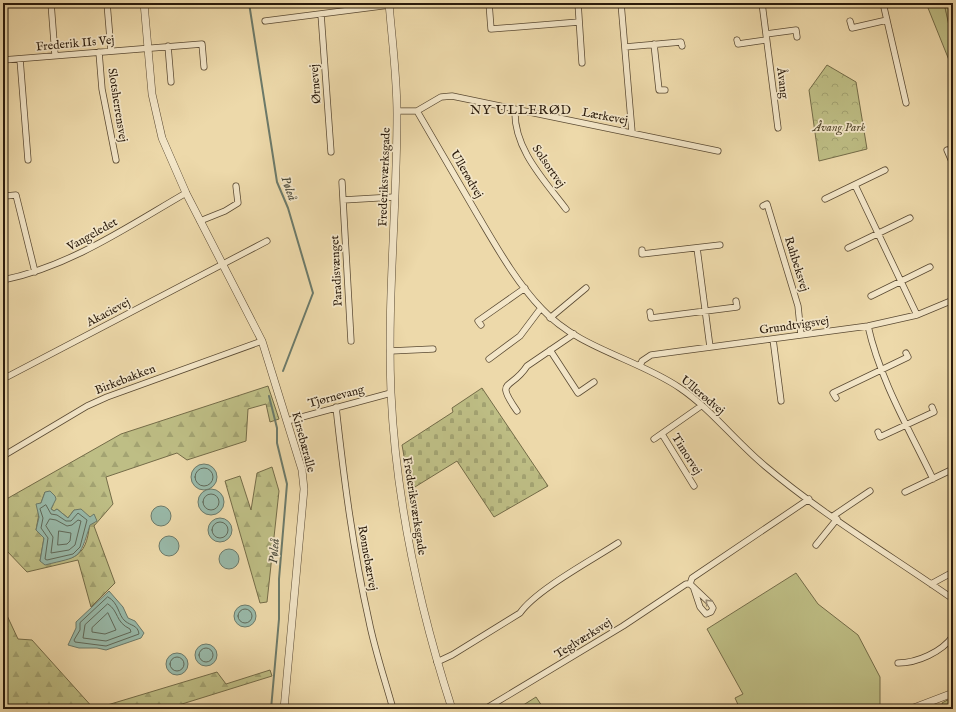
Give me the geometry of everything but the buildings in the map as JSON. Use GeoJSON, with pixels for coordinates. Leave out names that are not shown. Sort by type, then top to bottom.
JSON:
{"type":"FeatureCollection","features":[{"type":"Feature","properties":{"kind":"street"},"geometry":{"type":"LineString","coordinates":[[51,3],[56,55]]}},
{"type":"Feature","properties":{"kind":"street"},"geometry":{"type":"LineString","coordinates":[[107,3],[111,51]]}},
{"type":"Feature","properties":{"kind":"street","name":"Kirsebæralle"},"geometry":{"type":"LineString","coordinates":[[144,3],[152,94],[162,138],[186,193],[262,341],[302,470],[304,489],[284,709]]}},
{"type":"Feature","properties":{"kind":"street"},"geometry":{"type":"LineString","coordinates":[[489,3],[491,29],[579,22]]}},
{"type":"Feature","properties":{"kind":"street"},"geometry":{"type":"LineString","coordinates":[[578,3],[582,63]]}},
{"type":"Feature","properties":{"kind":"street"},"geometry":{"type":"LineString","coordinates":[[621,3],[632,132]]}},
{"type":"Feature","properties":{"kind":"street","name":"Åvang"},"geometry":{"type":"LineString","coordinates":[[762,3],[778,128]]}},
{"type":"Feature","properties":{"kind":"street"},"geometry":{"type":"LineString","coordinates":[[883,3],[906,103]]}},
{"type":"Feature","properties":{"kind":"street"},"geometry":{"type":"LineString","coordinates":[[265,21],[389,4]]}},
{"type":"Feature","properties":{"kind":"street","name":"Frederiksværksgade"},"geometry":{"type":"LineString","coordinates":[[389,4],[397,111],[390,351],[391,393],[398,468],[412,558],[422,606],[437,662],[452,709]]}},
{"type":"Feature","properties":{"kind":"street","name":"Ørnevej"},"geometry":{"type":"LineString","coordinates":[[321,14],[331,152]]}},
{"type":"Feature","properties":{"kind":"street"},"geometry":{"type":"LineString","coordinates":[[850,21],[852,28],[887,20]]}},
{"type":"Feature","properties":{"kind":"street"},"geometry":{"type":"LineString","coordinates":[[737,40],[738,44],[796,30],[797,37]]}},
{"type":"Feature","properties":{"kind":"street"},"geometry":{"type":"LineString","coordinates":[[625,47],[681,42],[682,46]]}},
{"type":"Feature","properties":{"kind":"street","name":"Frederik IIs Vej"},"geometry":{"type":"LineString","coordinates":[[3,60],[202,44],[204,67]]}},
{"type":"Feature","properties":{"kind":"street"},"geometry":{"type":"LineString","coordinates":[[654,44],[659,90],[665,90]]}},
{"type":"Feature","properties":{"kind":"street"},"geometry":{"type":"LineString","coordinates":[[168,46],[171,82]]}},
{"type":"Feature","properties":{"kind":"street","name":"Slotsherrensvej"},"geometry":{"type":"LineString","coordinates":[[99,52],[107,117],[116,160]]}},
{"type":"Feature","properties":{"kind":"street"},"geometry":{"type":"LineString","coordinates":[[20,59],[28,160]]}},
{"type":"Feature","properties":{"kind":"street","name":"Lærkevej"},"geometry":{"type":"LineString","coordinates":[[417,111],[441,97],[452,96],[718,151]]}},
{"type":"Feature","properties":{"kind":"street","name":"Solsortvej"},"geometry":{"type":"LineString","coordinates":[[515,108],[515,123],[525,154],[566,210]]}},
{"type":"Feature","properties":{"kind":"street"},"geometry":{"type":"LineString","coordinates":[[397,111],[417,111]]}},
{"type":"Feature","properties":{"kind":"street","name":"Ullerødvej"},"geometry":{"type":"LineString","coordinates":[[417,111],[497,248],[525,288],[550,318],[588,343],[640,366],[681,389],[764,465],[809,499],[953,599]]}},
{"type":"Feature","properties":{"kind":"street"},"geometry":{"type":"LineString","coordinates":[[947,150],[953,164]]}},
{"type":"Feature","properties":{"kind":"street"},"geometry":{"type":"LineString","coordinates":[[825,200],[885,170]]}},
{"type":"Feature","properties":{"kind":"street","name":"Paradisvænget"},"geometry":{"type":"LineString","coordinates":[[342,182],[351,341]]}},
{"type":"Feature","properties":{"kind":"street"},"geometry":{"type":"LineString","coordinates":[[855,185],[917,315]]}},
{"type":"Feature","properties":{"kind":"street"},"geometry":{"type":"LineString","coordinates":[[200,221],[225,211],[238,203],[236,186]]}},
{"type":"Feature","properties":{"kind":"street","name":"Vangeledet"},"geometry":{"type":"LineString","coordinates":[[3,280],[34,272],[68,260],[92,248],[186,193]]}},
{"type":"Feature","properties":{"kind":"street"},"geometry":{"type":"LineString","coordinates":[[5,196],[16,195],[34,272]]}},
{"type":"Feature","properties":{"kind":"street"},"geometry":{"type":"LineString","coordinates":[[343,200],[394,197]]}},
{"type":"Feature","properties":{"kind":"street","name":"Rahbeksvej"},"geometry":{"type":"LineString","coordinates":[[763,206],[767,204],[798,306],[801,335]]}},
{"type":"Feature","properties":{"kind":"street"},"geometry":{"type":"LineString","coordinates":[[848,248],[910,218]]}},
{"type":"Feature","properties":{"kind":"street"},"geometry":{"type":"LineString","coordinates":[[223,264],[267,241]]}},
{"type":"Feature","properties":{"kind":"street"},"geometry":{"type":"LineString","coordinates":[[642,250],[642,254],[720,245]]}},
{"type":"Feature","properties":{"kind":"street"},"geometry":{"type":"LineString","coordinates":[[697,248],[710,347]]}},
{"type":"Feature","properties":{"kind":"street","name":"Akacievej"},"geometry":{"type":"LineString","coordinates":[[3,379],[223,264]]}},
{"type":"Feature","properties":{"kind":"street"},"geometry":{"type":"LineString","coordinates":[[871,296],[930,267]]}},
{"type":"Feature","properties":{"kind":"street"},"geometry":{"type":"LineString","coordinates":[[481,325],[478,321],[525,288]]}},
{"type":"Feature","properties":{"kind":"street"},"geometry":{"type":"LineString","coordinates":[[550,318],[586,288]]}},
{"type":"Feature","properties":{"kind":"street","name":"Grundtvigsvej"},"geometry":{"type":"LineString","coordinates":[[640,366],[642,361],[651,355],[868,326],[917,315],[953,300]]}},
{"type":"Feature","properties":{"kind":"street"},"geometry":{"type":"LineString","coordinates":[[650,312],[651,318],[737,307],[736,301]]}},
{"type":"Feature","properties":{"kind":"street"},"geometry":{"type":"LineString","coordinates":[[489,359],[520,336],[541,308]]}},
{"type":"Feature","properties":{"kind":"street"},"geometry":{"type":"LineString","coordinates":[[868,326],[873,350],[881,370],[933,479]]}},
{"type":"Feature","properties":{"kind":"street"},"geometry":{"type":"LineString","coordinates":[[517,411],[505,394],[504,389],[507,384],[522,374],[527,366],[574,334]]}},
{"type":"Feature","properties":{"kind":"street"},"geometry":{"type":"LineString","coordinates":[[773,339],[781,400]]}},
{"type":"Feature","properties":{"kind":"street","name":"Birkebakken"},"geometry":{"type":"LineString","coordinates":[[3,456],[87,406],[107,397],[262,341]]}},
{"type":"Feature","properties":{"kind":"street"},"geometry":{"type":"LineString","coordinates":[[390,351],[434,349]]}},
{"type":"Feature","properties":{"kind":"street"},"geometry":{"type":"LineString","coordinates":[[550,350],[578,393],[594,382]]}},
{"type":"Feature","properties":{"kind":"street"},"geometry":{"type":"LineString","coordinates":[[836,398],[833,393],[908,357],[906,353]]}},
{"type":"Feature","properties":{"kind":"street","name":"Tjørnevang"},"geometry":{"type":"LineString","coordinates":[[287,421],[391,393]]}},
{"type":"Feature","properties":{"kind":"street","name":"Timorvej"},"geometry":{"type":"LineString","coordinates":[[654,439],[701,406]]}},
{"type":"Feature","properties":{"kind":"street","name":"Rønnebærvej"},"geometry":{"type":"LineString","coordinates":[[336,407],[346,495],[358,569],[369,623],[393,709]]}},
{"type":"Feature","properties":{"kind":"street"},"geometry":{"type":"LineString","coordinates":[[878,432],[880,437],[907,425],[934,412],[932,407]]}},
{"type":"Feature","properties":{"kind":"street","name":"Timorvej"},"geometry":{"type":"LineString","coordinates":[[662,434],[694,486]]}},
{"type":"Feature","properties":{"kind":"street"},"geometry":{"type":"LineString","coordinates":[[905,492],[953,469]]}},
{"type":"Feature","properties":{"kind":"street"},"geometry":{"type":"LineString","coordinates":[[816,545],[835,517],[870,491]]}},
{"type":"Feature","properties":{"kind":"street","name":"Teglværksvej"},"geometry":{"type":"LineString","coordinates":[[486,709],[596,642],[686,584],[692,586],[692,578],[809,499]]}},
{"type":"Feature","properties":{"kind":"street"},"geometry":{"type":"LineString","coordinates":[[437,662],[452,655],[520,613],[526,604],[544,591],[618,543]]}},
{"type":"Feature","properties":{"kind":"street"},"geometry":{"type":"LineString","coordinates":[[931,584],[953,572]]}},
{"type":"Feature","properties":{"kind":"street"},"geometry":{"type":"LineString","coordinates":[[898,663],[910,663],[946,646],[953,636]]}},
{"type":"Feature","properties":{"kind":"street"},"geometry":{"type":"LineString","coordinates":[[911,709],[953,693]]}},
{"type":"Feature","properties":{"kind":"green space"},"geometry":{"type":"Polygon","coordinates":[[[926,3],[944,3],[953,39],[953,70],[926,3]]]}},
{"type":"Feature","properties":{"kind":"green space"},"geometry":{"type":"Polygon","coordinates":[[[944,3],[953,3],[953,39],[951,35],[944,3]]]}},
{"type":"Feature","properties":{"kind":"green space","name":"Åvang Park"},"geometry":{"type":"Polygon","coordinates":[[[827,65],[856,82],[867,149],[819,161],[809,90],[827,65]]]}},
{"type":"Feature","properties":{"kind":"green space"},"geometry":{"type":"Polygon","coordinates":[[[268,386],[279,419],[270,422],[266,404],[248,409],[246,441],[187,460],[177,453],[106,477],[113,504],[94,526],[115,583],[91,607],[78,560],[27,572],[6,550],[3,551],[3,501],[121,434],[268,386]],[[45,492],[41,503],[36,530],[44,538],[40,561],[53,561],[72,558],[78,554],[87,541],[90,517],[74,510],[68,518],[57,509],[54,511],[51,509],[53,505],[45,492]]]}},
{"type":"Feature","properties":{"kind":"green space"},"geometry":{"type":"Polygon","coordinates":[[[482,388],[548,486],[494,517],[457,461],[410,490],[402,445],[453,412],[452,408],[482,388]]]}},
{"type":"Feature","properties":{"kind":"green space"},"geometry":{"type":"Polygon","coordinates":[[[272,467],[279,491],[267,602],[260,603],[225,481],[240,476],[251,510],[257,473],[272,467]]]}},
{"type":"Feature","properties":{"kind":"green space"},"geometry":{"type":"Polygon","coordinates":[[[796,573],[818,604],[858,635],[880,677],[880,707],[875,709],[740,709],[735,698],[743,694],[707,629],[796,573]]]}},
{"type":"Feature","properties":{"kind":"green space"},"geometry":{"type":"Polygon","coordinates":[[[3,607],[18,639],[32,640],[94,709],[3,709],[3,607]]]}},
{"type":"Feature","properties":{"kind":"green space"},"geometry":{"type":"Polygon","coordinates":[[[270,670],[272,676],[166,709],[94,709],[217,672],[226,684],[270,670]]]}},
{"type":"Feature","properties":{"kind":"green space"},"geometry":{"type":"Polygon","coordinates":[[[536,697],[544,709],[517,709],[536,697]]]}},
{"type":"Feature","properties":{"kind":"green space"},"geometry":{"type":"Polygon","coordinates":[[[953,697],[953,709],[932,709],[943,706],[942,703],[953,697]]]}},
{"type":"Feature","properties":{"kind":"water"},"geometry":{"type":"Polygon","coordinates":[[[204,464],[213,468],[217,477],[213,486],[204,490],[195,486],[191,477],[195,468],[204,464]]]}},
{"type":"Feature","properties":{"kind":"water"},"geometry":{"type":"Polygon","coordinates":[[[211,489],[220,493],[224,502],[220,511],[211,515],[202,511],[198,502],[202,493],[211,489]]]}},
{"type":"Feature","properties":{"kind":"water"},"geometry":{"type":"Polygon","coordinates":[[[50,491],[56,499],[51,509],[54,511],[57,509],[68,518],[74,510],[81,509],[90,517],[94,514],[97,521],[90,525],[83,545],[76,555],[72,558],[45,565],[40,561],[44,538],[36,530],[39,517],[36,504],[41,503],[45,492],[50,491]]]}},
{"type":"Feature","properties":{"kind":"water"},"geometry":{"type":"Polygon","coordinates":[[[161,506],[168,509],[171,516],[168,523],[161,526],[154,523],[151,516],[154,509],[161,506]]]}},
{"type":"Feature","properties":{"kind":"water"},"geometry":{"type":"Polygon","coordinates":[[[220,518],[229,521],[232,530],[229,539],[220,542],[211,539],[208,530],[211,521],[220,518]]]}},
{"type":"Feature","properties":{"kind":"water"},"geometry":{"type":"Polygon","coordinates":[[[169,536],[176,539],[179,546],[176,553],[169,556],[162,553],[159,546],[162,539],[169,536]]]}},
{"type":"Feature","properties":{"kind":"water"},"geometry":{"type":"Polygon","coordinates":[[[229,549],[236,552],[239,559],[236,566],[229,569],[222,566],[219,559],[222,552],[229,549]]]}},
{"type":"Feature","properties":{"kind":"water"},"geometry":{"type":"Polygon","coordinates":[[[109,591],[123,607],[128,618],[135,621],[144,633],[141,638],[106,650],[97,648],[79,648],[68,645],[76,628],[76,622],[109,591]]]}},
{"type":"Feature","properties":{"kind":"water"},"geometry":{"type":"Polygon","coordinates":[[[245,605],[253,608],[256,616],[253,624],[245,627],[237,624],[234,616],[237,608],[245,605]]]}},
{"type":"Feature","properties":{"kind":"water"},"geometry":{"type":"Polygon","coordinates":[[[206,644],[214,647],[217,655],[214,663],[206,666],[198,663],[195,655],[198,647],[206,644]]]}},
{"type":"Feature","properties":{"kind":"water"},"geometry":{"type":"Polygon","coordinates":[[[177,653],[185,656],[188,664],[185,672],[177,675],[169,672],[166,664],[169,656],[177,653]]]}},
{"type":"Feature","properties":{"kind":"waterway","name":"Pøleå"},"geometry":{"type":"LineString","coordinates":[[249,3],[277,182],[288,208],[313,293],[283,371]]}},
{"type":"Feature","properties":{"kind":"waterway","name":"Pøleå"},"geometry":{"type":"LineString","coordinates":[[269,396],[277,428],[277,443],[287,484],[279,579],[279,619],[271,709]]}},
{"type":"Feature","properties":{"kind":"district","name":"NY ULLERØD"},"geometry":{"type":"Point","coordinates":[521,109]}}]}
